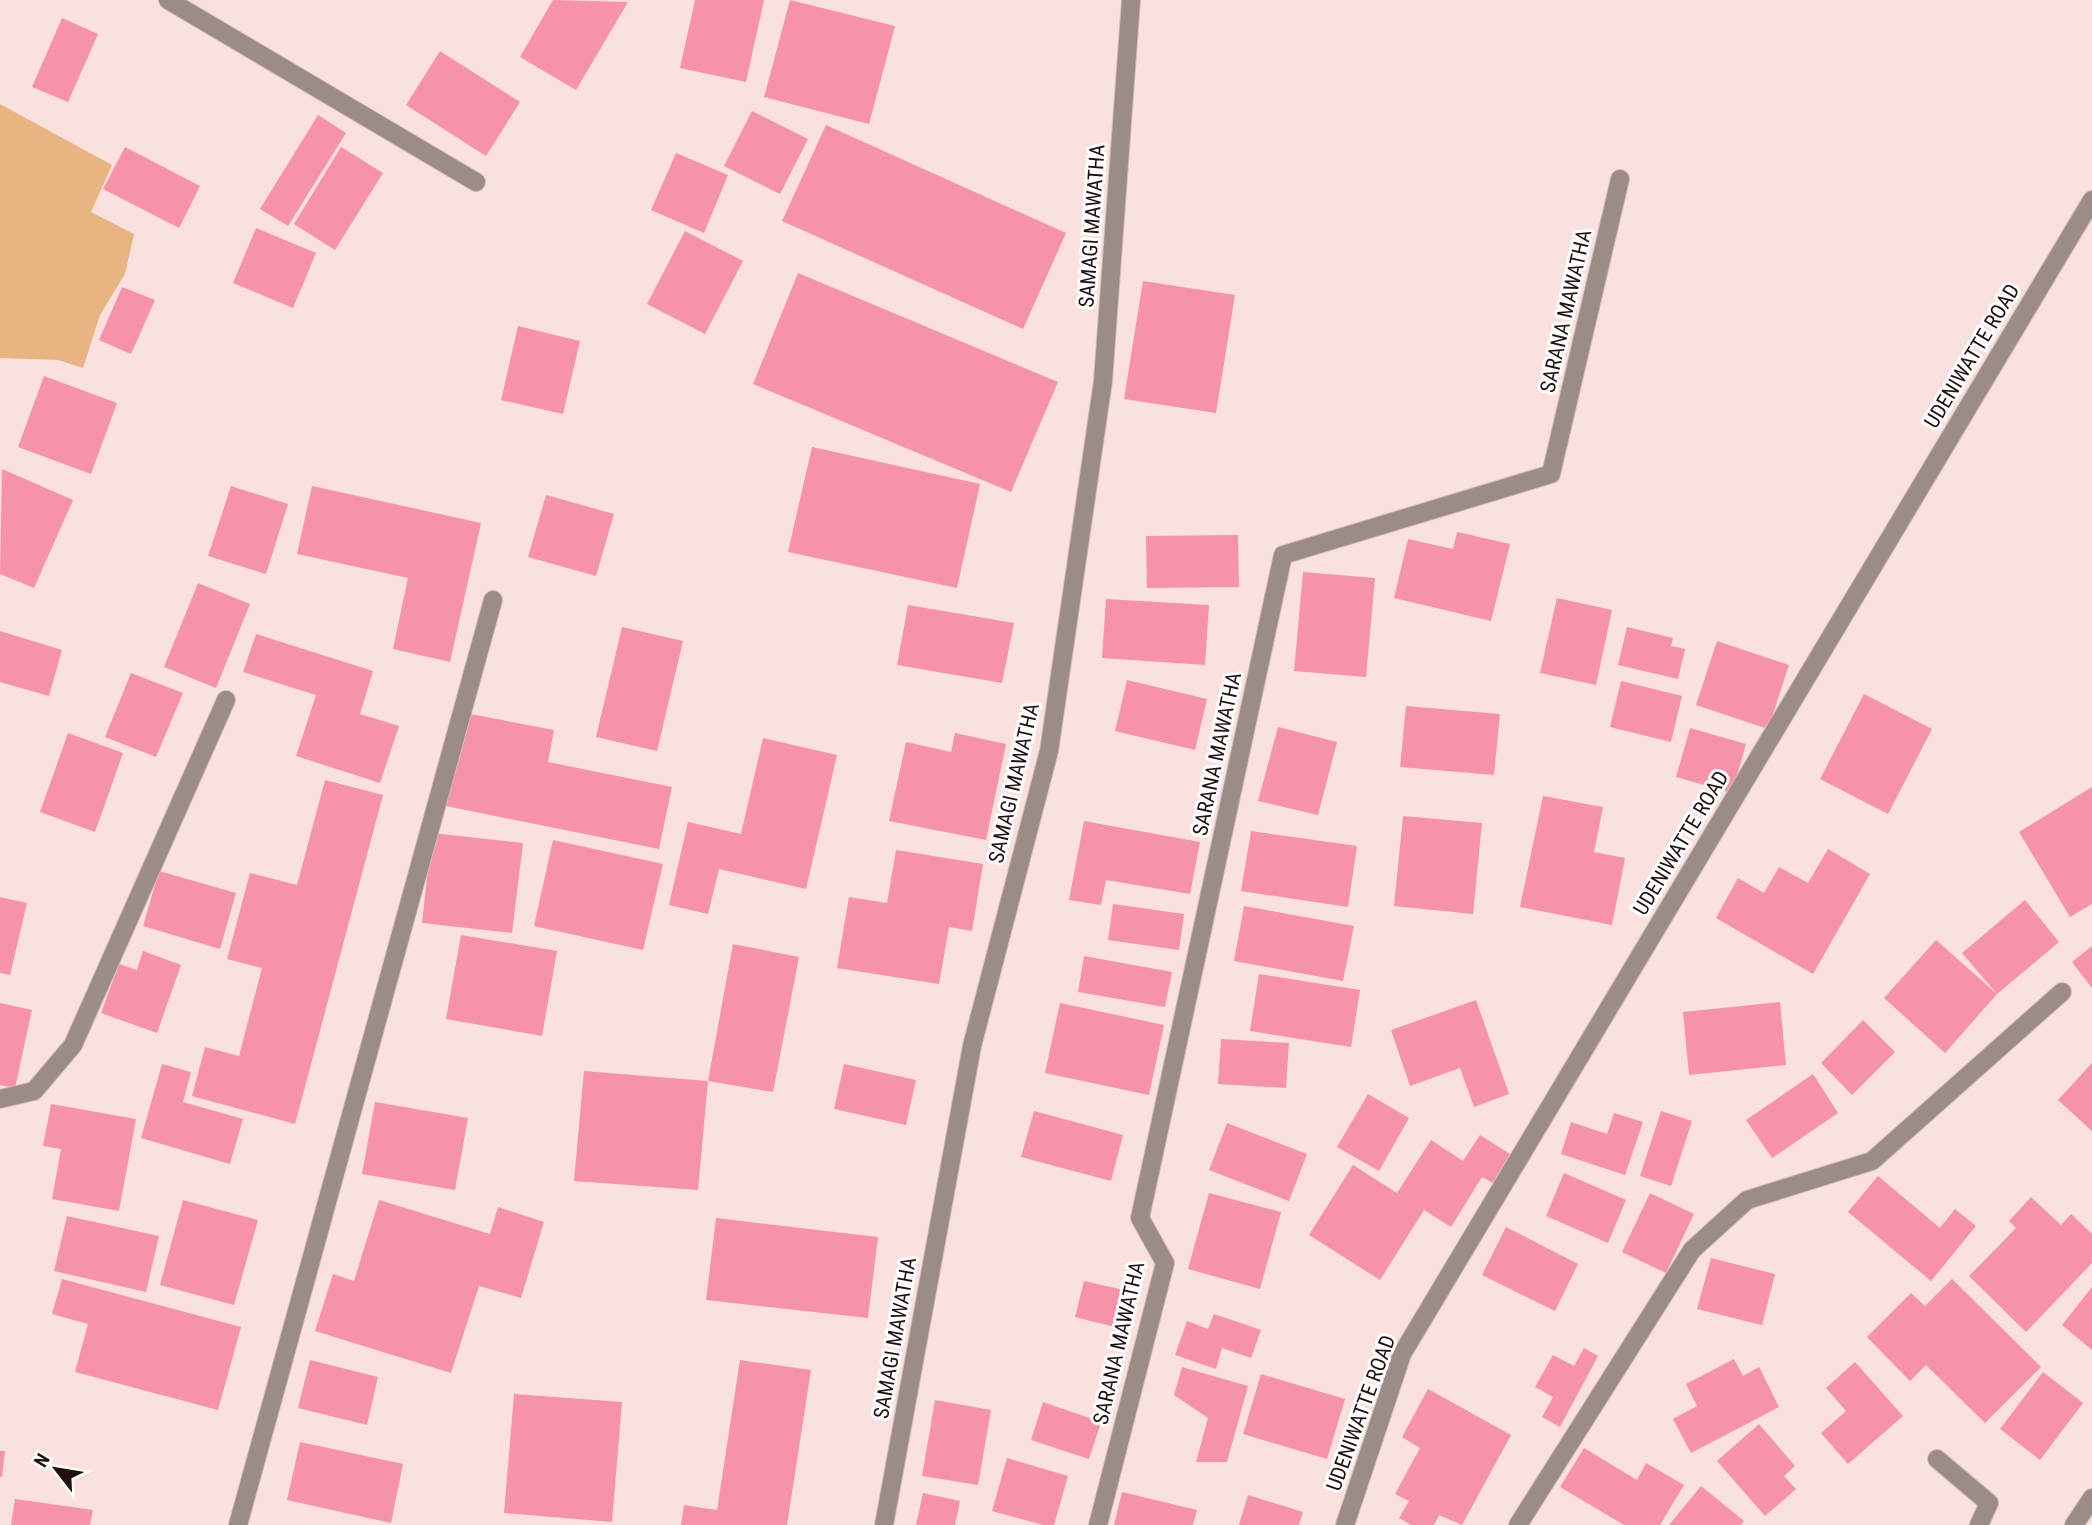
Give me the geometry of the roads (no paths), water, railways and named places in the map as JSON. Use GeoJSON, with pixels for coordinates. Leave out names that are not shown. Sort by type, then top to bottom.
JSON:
{"type":"FeatureCollection","features":[{"type":"Feature","properties":{"kind":"street"},"geometry":{"type":"LineString","coordinates":[[168,0],[476,182]]}},
{"type":"Feature","properties":{"kind":"street","name":"SAMAGI MAWATHA"},"geometry":{"type":"LineString","coordinates":[[884,1525],[972,1046],[1049,751],[1103,381],[1131,0]]}},
{"type":"Feature","properties":{"kind":"street","name":"SARANA MAWATHA"},"geometry":{"type":"LineString","coordinates":[[1098,1525],[1165,1263],[1140,1218],[1283,555],[1551,474],[1620,179]]}},
{"type":"Feature","properties":{"kind":"street","name":"UDENIWATTE ROAD"},"geometry":{"type":"LineString","coordinates":[[1345,1525],[1402,1354],[2092,200]]}},
{"type":"Feature","properties":{"kind":"street"},"geometry":{"type":"LineString","coordinates":[[239,1525],[493,600]]}},
{"type":"Feature","properties":{"kind":"street"},"geometry":{"type":"LineString","coordinates":[[0,1099],[34,1091],[73,1045],[226,700]]}},
{"type":"Feature","properties":{"kind":"street"},"geometry":{"type":"LineString","coordinates":[[1518,1525],[1692,1250],[1747,1200],[1872,1161],[2062,992]]}},
{"type":"Feature","properties":{"kind":"street"},"geometry":{"type":"LineString","coordinates":[[1937,1459],[1989,1503],[1979,1525]]}},
{"type":"Feature","properties":{"kind":"street"},"geometry":{"type":"LineString","coordinates":[[2074,1525],[2092,1498]]}}]}
